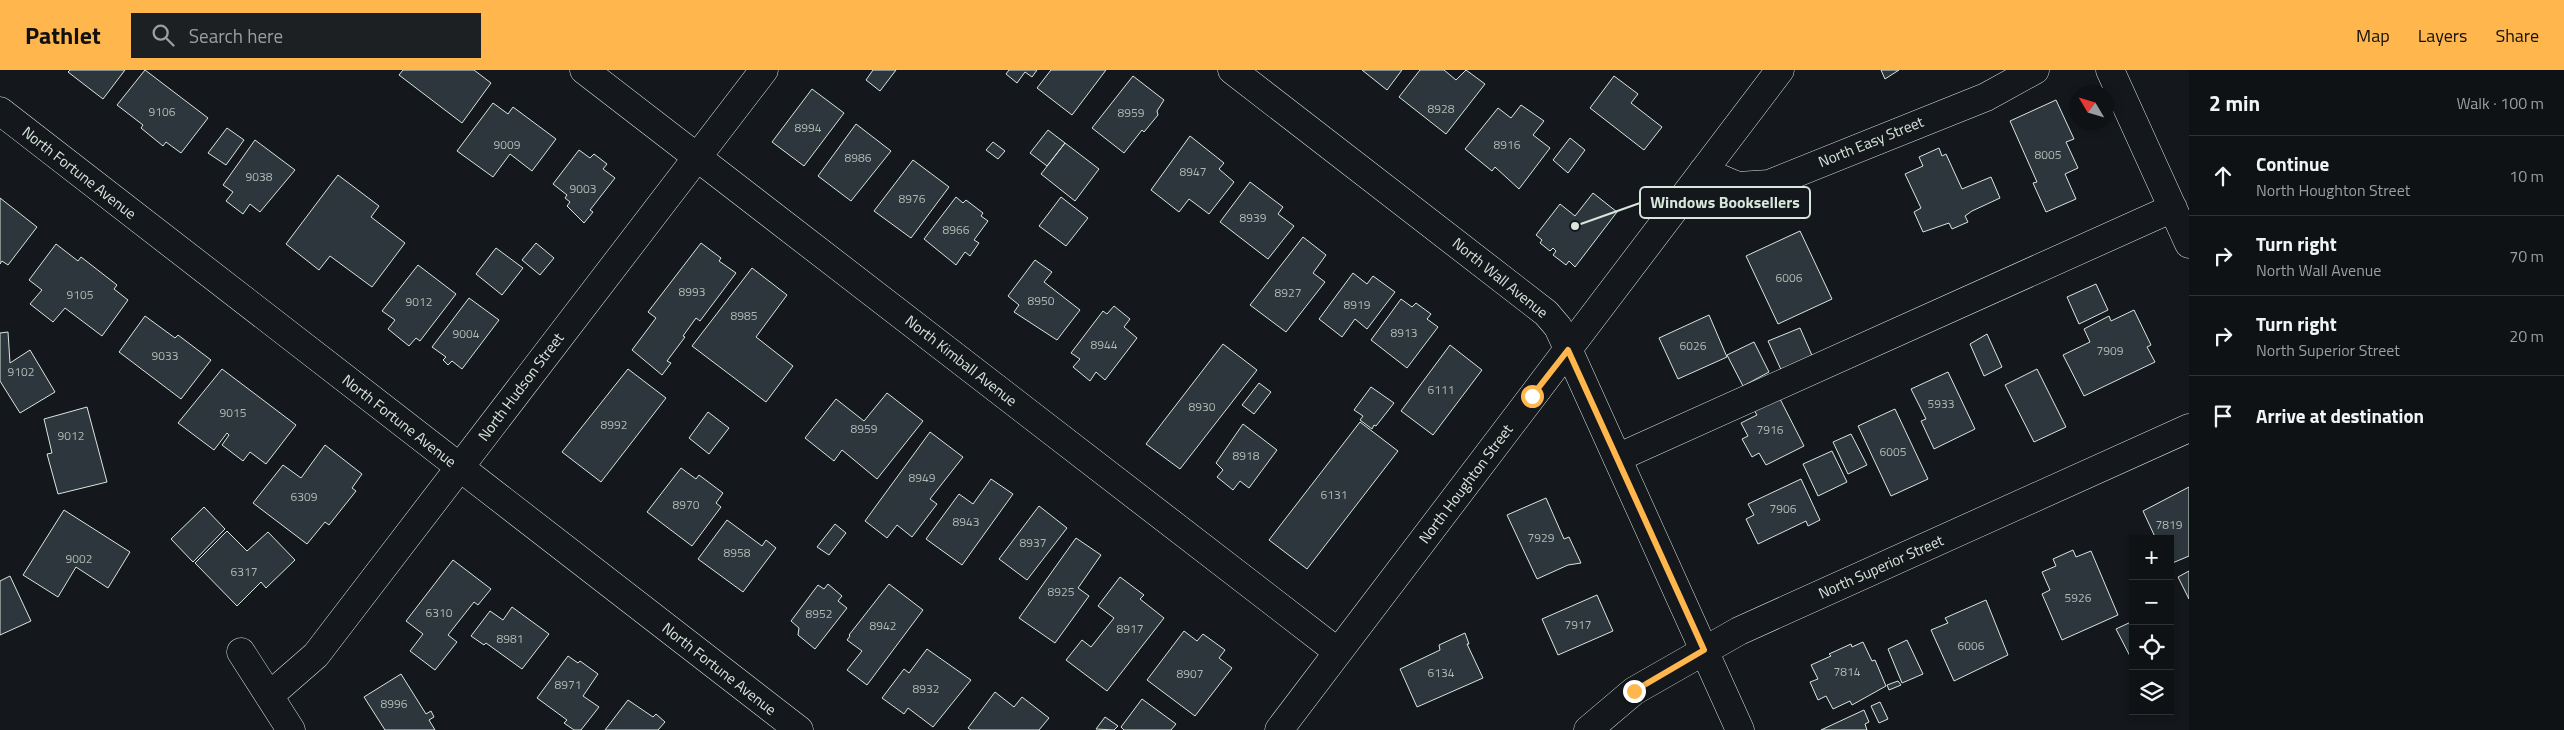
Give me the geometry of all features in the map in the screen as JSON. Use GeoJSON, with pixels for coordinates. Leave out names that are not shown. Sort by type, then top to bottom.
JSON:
{"type":"FeatureCollection","features":[{"type":"Feature","properties":{"kind":"street","name":"North Kimball Avenue"},"geometry":{"type":"LineString","coordinates":[[584,70],[1338,652]]}},
{"type":"Feature","properties":{"kind":"street","name":"North Hudson Street"},"geometry":{"type":"LineString","coordinates":[[269,696],[316,655],[764,70]]}},
{"type":"Feature","properties":{"kind":"street","name":"North Wall Avenue"},"geometry":{"type":"LineString","coordinates":[[1232,70],[1546,313],[1558,328],[1740,730]]}},
{"type":"Feature","properties":{"kind":"street","name":"North Houghton Street"},"geometry":{"type":"LineString","coordinates":[[1278,730],[1780,70]]}},
{"type":"Feature","properties":{"kind":"street","name":"North Easy Street"},"geometry":{"type":"LineString","coordinates":[[1703,171],[1738,186],[1769,184],[1986,97],[2035,70]]}},
{"type":"Feature","properties":{"kind":"street"},"geometry":{"type":"LineString","coordinates":[[2110,70],[2189,244]]}},
{"type":"Feature","properties":{"kind":"street","name":"North Fortune Avenue"},"geometry":{"type":"LineString","coordinates":[[0,111],[799,730]]}},
{"type":"Feature","properties":{"kind":"street"},"geometry":{"type":"LineString","coordinates":[[1617,458],[2173,208]]}},
{"type":"Feature","properties":{"kind":"street","name":"North Superior Street"},"geometry":{"type":"LineString","coordinates":[[1588,730],[1634,691],[1740,631],[2189,428]]}},
{"type":"Feature","properties":{"kind":"street"},"geometry":{"type":"LineString","coordinates":[[241,652],[291,730]]}},
{"type":"Feature","properties":{"kind":"building"},"geometry":{"type":"Polygon","coordinates":[[[70,70],[125,70],[103,99],[68,72],[70,70]]]}},
{"type":"Feature","properties":{"kind":"building"},"geometry":{"type":"Polygon","coordinates":[[[145,70],[208,118],[181,153],[166,142],[163,146],[141,128],[143,125],[117,105],[145,70]]]}},
{"type":"Feature","properties":{"kind":"building"},"geometry":{"type":"Polygon","coordinates":[[[403,70],[474,70],[491,83],[462,123],[399,75],[403,70]]]}},
{"type":"Feature","properties":{"kind":"building"},"geometry":{"type":"Polygon","coordinates":[[[873,70],[896,70],[880,91],[866,80],[873,70]]]}},
{"type":"Feature","properties":{"kind":"building"},"geometry":{"type":"Polygon","coordinates":[[[1009,70],[1037,70],[1032,77],[1025,72],[1017,83],[1006,74],[1009,70]]]}},
{"type":"Feature","properties":{"kind":"building"},"geometry":{"type":"Polygon","coordinates":[[[1051,70],[1106,70],[1072,115],[1037,88],[1051,70]]]}},
{"type":"Feature","properties":{"kind":"building"},"geometry":{"type":"Polygon","coordinates":[[[1362,70],[1402,70],[1387,90],[1362,70]]]}},
{"type":"Feature","properties":{"kind":"building"},"geometry":{"type":"Polygon","coordinates":[[[1420,70],[1444,70],[1456,80],[1466,70],[1485,84],[1446,134],[1399,97],[1420,70]]]}},
{"type":"Feature","properties":{"kind":"building"},"geometry":{"type":"Polygon","coordinates":[[[1881,70],[1899,70],[1885,79],[1881,70]]]}},
{"type":"Feature","properties":{"kind":"building"},"geometry":{"type":"Polygon","coordinates":[[[1133,76],[1164,100],[1157,111],[1158,115],[1144,132],[1142,130],[1124,153],[1092,128],[1133,76]]]}},
{"type":"Feature","properties":{"kind":"building"},"geometry":{"type":"Polygon","coordinates":[[[1614,76],[1638,94],[1631,103],[1662,127],[1644,150],[1590,108],[1614,76]]]}},
{"type":"Feature","properties":{"kind":"building"},"geometry":{"type":"Polygon","coordinates":[[[812,89],[844,113],[804,166],[772,142],[812,89]]]}},
{"type":"Feature","properties":{"kind":"building"},"geometry":{"type":"Polygon","coordinates":[[[2056,100],[2074,139],[2066,142],[2078,168],[2065,174],[2076,199],[2046,212],[2033,183],[2037,182],[2010,121],[2056,100]]]}},
{"type":"Feature","properties":{"kind":"building"},"geometry":{"type":"Polygon","coordinates":[[[493,103],[508,114],[513,107],[556,139],[532,171],[510,154],[493,177],[457,151],[493,103]]]}},
{"type":"Feature","properties":{"kind":"building"},"geometry":{"type":"Polygon","coordinates":[[[1521,105],[1544,121],[1533,135],[1550,148],[1519,189],[1495,167],[1492,171],[1465,149],[1498,108],[1511,118],[1521,105]]]}},
{"type":"Feature","properties":{"kind":"building"},"geometry":{"type":"Polygon","coordinates":[[[856,124],[891,151],[851,201],[818,176],[856,124]]]}},
{"type":"Feature","properties":{"kind":"building"},"geometry":{"type":"Polygon","coordinates":[[[227,128],[244,140],[226,165],[208,153],[227,128]]]}},
{"type":"Feature","properties":{"kind":"building"},"geometry":{"type":"Polygon","coordinates":[[[1048,130],[1065,143],[1047,166],[1030,153],[1048,130]]]}},
{"type":"Feature","properties":{"kind":"building"},"geometry":{"type":"Polygon","coordinates":[[[1190,136],[1224,163],[1219,169],[1234,182],[1209,214],[1189,199],[1179,212],[1151,190],[1190,136]]]}},
{"type":"Feature","properties":{"kind":"building"},"geometry":{"type":"Polygon","coordinates":[[[1570,138],[1585,150],[1568,173],[1553,160],[1570,138]]]}},
{"type":"Feature","properties":{"kind":"building"},"geometry":{"type":"Polygon","coordinates":[[[255,140],[295,170],[260,212],[250,204],[243,214],[226,201],[233,192],[223,185],[255,140]]]}},
{"type":"Feature","properties":{"kind":"building"},"geometry":{"type":"Polygon","coordinates":[[[993,142],[1005,151],[998,159],[986,150],[993,142]]]}},
{"type":"Feature","properties":{"kind":"building"},"geometry":{"type":"Polygon","coordinates":[[[1065,143],[1099,169],[1075,201],[1041,174],[1065,143]]]}},
{"type":"Feature","properties":{"kind":"building"},"geometry":{"type":"Polygon","coordinates":[[[1939,148],[1942,156],[1946,154],[1962,189],[1991,177],[2000,198],[1965,216],[1968,222],[1952,229],[1949,223],[1923,232],[1914,212],[1921,208],[1905,174],[1923,166],[1919,157],[1939,148]]]}},
{"type":"Feature","properties":{"kind":"building"},"geometry":{"type":"Polygon","coordinates":[[[579,150],[590,158],[594,154],[607,164],[603,169],[615,178],[590,210],[593,212],[584,223],[567,206],[570,202],[565,198],[567,195],[553,184],[579,150]]]}},
{"type":"Feature","properties":{"kind":"building"},"geometry":{"type":"Polygon","coordinates":[[[913,160],[949,187],[911,238],[874,211],[913,160]]]}},
{"type":"Feature","properties":{"kind":"building"},"geometry":{"type":"Polygon","coordinates":[[[338,175],[379,206],[371,217],[405,243],[372,287],[330,256],[319,270],[286,244],[338,175]]]}},
{"type":"Feature","properties":{"kind":"building"},"geometry":{"type":"Polygon","coordinates":[[[1250,182],[1283,207],[1278,214],[1294,226],[1268,259],[1220,222],[1250,182]]]}},
{"type":"Feature","properties":{"kind":"building"},"geometry":{"type":"Polygon","coordinates":[[[1593,193],[1617,212],[1575,267],[1569,261],[1566,265],[1553,255],[1556,251],[1553,248],[1550,251],[1540,243],[1542,240],[1536,235],[1560,204],[1575,216],[1593,193]]]}},
{"type":"Feature","properties":{"kind":"building"},"geometry":{"type":"Polygon","coordinates":[[[956,197],[963,203],[966,200],[983,213],[981,216],[988,221],[974,240],[979,243],[970,256],[965,252],[956,265],[924,239],[956,197]]]}},
{"type":"Feature","properties":{"kind":"building"},"geometry":{"type":"Polygon","coordinates":[[[1061,197],[1088,218],[1066,246],[1039,226],[1061,197]]]}},
{"type":"Feature","properties":{"kind":"building"},"geometry":{"type":"Polygon","coordinates":[[[0,198],[37,227],[8,265],[2,261],[0,264],[0,198]]]}},
{"type":"Feature","properties":{"kind":"building"},"geometry":{"type":"Polygon","coordinates":[[[1800,231],[1832,299],[1778,324],[1746,256],[1800,231]]]}},
{"type":"Feature","properties":{"kind":"building"},"geometry":{"type":"Polygon","coordinates":[[[1303,237],[1326,255],[1313,273],[1325,282],[1286,332],[1250,305],[1303,237]]]}},
{"type":"Feature","properties":{"kind":"building"},"geometry":{"type":"Polygon","coordinates":[[[536,243],[554,258],[540,275],[522,260],[536,243]]]}},
{"type":"Feature","properties":{"kind":"building"},"geometry":{"type":"Polygon","coordinates":[[[701,243],[721,258],[719,261],[736,273],[700,321],[696,318],[683,336],[685,337],[667,361],[671,363],[662,375],[632,350],[656,318],[648,312],[701,243]]]}},
{"type":"Feature","properties":{"kind":"building"},"geometry":{"type":"Polygon","coordinates":[[[56,244],[78,261],[81,257],[117,285],[114,289],[128,300],[102,336],[65,308],[53,322],[30,304],[42,290],[29,280],[56,244]]]}},
{"type":"Feature","properties":{"kind":"building"},"geometry":{"type":"Polygon","coordinates":[[[496,248],[523,268],[502,295],[476,274],[496,248]]]}},
{"type":"Feature","properties":{"kind":"building"},"geometry":{"type":"Polygon","coordinates":[[[1035,260],[1052,272],[1044,282],[1080,310],[1057,340],[1014,312],[1019,305],[1008,296],[1035,260]]]}},
{"type":"Feature","properties":{"kind":"building"},"geometry":{"type":"Polygon","coordinates":[[[418,265],[456,294],[420,341],[416,338],[409,346],[388,329],[395,320],[382,311],[418,265]]]}},
{"type":"Feature","properties":{"kind":"building"},"geometry":{"type":"Polygon","coordinates":[[[752,268],[787,295],[756,337],[793,366],[766,402],[692,346],[752,268]]]}},
{"type":"Feature","properties":{"kind":"building"},"geometry":{"type":"Polygon","coordinates":[[[1353,273],[1367,284],[1373,276],[1395,292],[1367,329],[1355,319],[1342,337],[1319,319],[1353,273]]]}},
{"type":"Feature","properties":{"kind":"building"},"geometry":{"type":"Polygon","coordinates":[[[2096,284],[2108,310],[2079,324],[2067,297],[2096,284]]]}},
{"type":"Feature","properties":{"kind":"building"},"geometry":{"type":"Polygon","coordinates":[[[469,298],[499,320],[462,369],[452,361],[448,365],[443,360],[446,357],[432,347],[469,298]]]}},
{"type":"Feature","properties":{"kind":"building"},"geometry":{"type":"Polygon","coordinates":[[[1401,299],[1412,307],[1416,303],[1431,314],[1427,319],[1438,327],[1407,368],[1371,340],[1401,299]]]}},
{"type":"Feature","properties":{"kind":"building"},"geometry":{"type":"Polygon","coordinates":[[[1114,306],[1130,319],[1124,327],[1137,338],[1105,380],[1096,372],[1090,381],[1073,367],[1080,359],[1071,353],[1103,311],[1107,314],[1114,306]]]}},
{"type":"Feature","properties":{"kind":"building"},"geometry":{"type":"Polygon","coordinates":[[[2134,310],[2151,345],[2147,347],[2155,362],[2084,396],[2063,355],[2090,342],[2084,329],[2109,316],[2111,321],[2134,310]]]}},
{"type":"Feature","properties":{"kind":"building"},"geometry":{"type":"Polygon","coordinates":[[[1709,315],[1727,357],[1678,379],[1659,338],[1709,315]]]}},
{"type":"Feature","properties":{"kind":"building"},"geometry":{"type":"Polygon","coordinates":[[[145,316],[175,338],[178,335],[211,360],[181,399],[119,352],[145,316]]]}},
{"type":"Feature","properties":{"kind":"building"},"geometry":{"type":"Polygon","coordinates":[[[1800,328],[1814,360],[1783,374],[1768,341],[1800,328]]]}},
{"type":"Feature","properties":{"kind":"building"},"geometry":{"type":"Polygon","coordinates":[[[8,332],[10,363],[30,350],[55,392],[20,413],[0,381],[0,333],[8,332]]]}},
{"type":"Feature","properties":{"kind":"building"},"geometry":{"type":"Polygon","coordinates":[[[1987,334],[2002,367],[1984,376],[1970,344],[1987,334]]]}},
{"type":"Feature","properties":{"kind":"building"},"geometry":{"type":"Polygon","coordinates":[[[1754,342],[1769,372],[1743,386],[1727,355],[1754,342]]]}},
{"type":"Feature","properties":{"kind":"building"},"geometry":{"type":"Polygon","coordinates":[[[1223,344],[1257,370],[1180,469],[1146,444],[1223,344]]]}},
{"type":"Feature","properties":{"kind":"building"},"geometry":{"type":"Polygon","coordinates":[[[1450,345],[1482,370],[1433,435],[1401,411],[1450,345]]]}},
{"type":"Feature","properties":{"kind":"building"},"geometry":{"type":"Polygon","coordinates":[[[222,369],[296,425],[266,464],[250,452],[243,461],[222,445],[229,435],[227,433],[214,450],[178,423],[222,369]]]}},
{"type":"Feature","properties":{"kind":"building"},"geometry":{"type":"Polygon","coordinates":[[[628,369],[666,398],[601,482],[562,452],[628,369]]]}},
{"type":"Feature","properties":{"kind":"building"},"geometry":{"type":"Polygon","coordinates":[[[2037,369],[2066,427],[2034,442],[2005,385],[2037,369]]]}},
{"type":"Feature","properties":{"kind":"building"},"geometry":{"type":"Polygon","coordinates":[[[1948,372],[1975,429],[1934,449],[1921,421],[1926,419],[1911,389],[1948,372]]]}},
{"type":"Feature","properties":{"kind":"building"},"geometry":{"type":"Polygon","coordinates":[[[1259,383],[1271,392],[1254,414],[1242,405],[1259,383]]]}},
{"type":"Feature","properties":{"kind":"building"},"geometry":{"type":"Polygon","coordinates":[[[1371,387],[1394,403],[1372,429],[1360,420],[1363,416],[1354,410],[1371,387]]]}},
{"type":"Feature","properties":{"kind":"building"},"geometry":{"type":"Polygon","coordinates":[[[887,393],[923,421],[877,479],[842,450],[834,461],[805,438],[836,399],[864,421],[887,393]]]}},
{"type":"Feature","properties":{"kind":"building"},"geometry":{"type":"Polygon","coordinates":[[[1779,397],[1804,446],[1766,465],[1759,453],[1752,457],[1742,439],[1748,436],[1741,423],[1757,415],[1754,410],[1779,397]]]}},
{"type":"Feature","properties":{"kind":"building"},"geometry":{"type":"Polygon","coordinates":[[[87,407],[107,482],[58,494],[47,454],[52,453],[44,419],[87,407]]]}},
{"type":"Feature","properties":{"kind":"building"},"geometry":{"type":"Polygon","coordinates":[[[1895,409],[1928,479],[1891,496],[1858,426],[1895,409]]]}},
{"type":"Feature","properties":{"kind":"building"},"geometry":{"type":"Polygon","coordinates":[[[708,412],[729,428],[709,454],[689,438],[708,412]]]}},
{"type":"Feature","properties":{"kind":"building"},"geometry":{"type":"Polygon","coordinates":[[[1360,422],[1398,451],[1307,569],[1269,540],[1360,422]]]}},
{"type":"Feature","properties":{"kind":"building"},"geometry":{"type":"Polygon","coordinates":[[[1243,424],[1277,450],[1249,488],[1240,481],[1233,490],[1217,477],[1223,470],[1216,463],[1243,424]]]}},
{"type":"Feature","properties":{"kind":"building"},"geometry":{"type":"Polygon","coordinates":[[[930,432],[963,457],[930,499],[937,504],[912,537],[897,525],[887,538],[865,521],[930,432]]]}},
{"type":"Feature","properties":{"kind":"building"},"geometry":{"type":"Polygon","coordinates":[[[1851,434],[1867,465],[1848,474],[1833,442],[1851,434]]]}},
{"type":"Feature","properties":{"kind":"building"},"geometry":{"type":"Polygon","coordinates":[[[325,445],[362,474],[352,488],[356,491],[329,525],[325,522],[307,544],[253,503],[283,465],[301,478],[325,445]]]}},
{"type":"Feature","properties":{"kind":"building"},"geometry":{"type":"Polygon","coordinates":[[[1832,451],[1847,482],[1818,496],[1803,464],[1832,451]]]}},
{"type":"Feature","properties":{"kind":"building"},"geometry":{"type":"Polygon","coordinates":[[[681,468],[696,479],[699,475],[723,493],[716,503],[721,507],[692,546],[647,512],[681,468]]]}},
{"type":"Feature","properties":{"kind":"building"},"geometry":{"type":"Polygon","coordinates":[[[991,479],[1013,494],[962,565],[926,539],[959,494],[973,504],[991,479]]]}},
{"type":"Feature","properties":{"kind":"building"},"geometry":{"type":"Polygon","coordinates":[[[1801,479],[1820,520],[1808,526],[1806,521],[1758,544],[1746,519],[1754,515],[1748,504],[1801,479]]]}},
{"type":"Feature","properties":{"kind":"building"},"geometry":{"type":"Polygon","coordinates":[[[2189,487],[2189,556],[2174,562],[2174,535],[2154,535],[2143,511],[2189,487]]]}},
{"type":"Feature","properties":{"kind":"building"},"geometry":{"type":"Polygon","coordinates":[[[1546,498],[1564,539],[1569,537],[1581,563],[1568,565],[1537,579],[1507,515],[1546,498]]]}},
{"type":"Feature","properties":{"kind":"building"},"geometry":{"type":"Polygon","coordinates":[[[1039,506],[1067,528],[1027,580],[999,559],[1039,506]]]}},
{"type":"Feature","properties":{"kind":"building"},"geometry":{"type":"Polygon","coordinates":[[[204,507],[225,529],[193,562],[171,539],[204,507]]]}},
{"type":"Feature","properties":{"kind":"building"},"geometry":{"type":"Polygon","coordinates":[[[64,510],[130,552],[108,588],[76,567],[58,597],[23,575],[64,510]]]}},
{"type":"Feature","properties":{"kind":"building"},"geometry":{"type":"Polygon","coordinates":[[[727,520],[762,546],[766,540],[776,548],[743,592],[698,559],[727,520]]]}},
{"type":"Feature","properties":{"kind":"building"},"geometry":{"type":"Polygon","coordinates":[[[835,524],[846,533],[829,555],[817,547],[835,524]]]}},
{"type":"Feature","properties":{"kind":"building"},"geometry":{"type":"Polygon","coordinates":[[[227,531],[247,551],[268,532],[295,560],[266,588],[261,582],[237,606],[195,563],[227,531]]]}},
{"type":"Feature","properties":{"kind":"building"},"geometry":{"type":"Polygon","coordinates":[[[1076,538],[1101,555],[1078,588],[1089,596],[1055,643],[1019,618],[1076,538]]]}},
{"type":"Feature","properties":{"kind":"building"},"geometry":{"type":"Polygon","coordinates":[[[2073,550],[2076,557],[2091,551],[2118,615],[2062,640],[2042,594],[2050,590],[2042,572],[2056,566],[2053,559],[2073,550]]]}},
{"type":"Feature","properties":{"kind":"building"},"geometry":{"type":"Polygon","coordinates":[[[453,560],[491,589],[478,605],[474,602],[448,635],[457,642],[435,670],[410,651],[423,634],[406,621],[453,560]]]}},
{"type":"Feature","properties":{"kind":"building"},"geometry":{"type":"Polygon","coordinates":[[[2189,571],[2189,599],[2178,577],[2189,571]]]}},
{"type":"Feature","properties":{"kind":"building"},"geometry":{"type":"Polygon","coordinates":[[[10,576],[31,621],[0,635],[0,581],[10,576]]]}},
{"type":"Feature","properties":{"kind":"building"},"geometry":{"type":"Polygon","coordinates":[[[1120,577],[1144,595],[1140,599],[1164,618],[1107,691],[1066,660],[1082,640],[1091,647],[1114,618],[1098,606],[1120,577]]]}},
{"type":"Feature","properties":{"kind":"building"},"geometry":{"type":"Polygon","coordinates":[[[828,584],[842,596],[838,601],[847,608],[815,649],[798,635],[799,628],[791,621],[818,585],[824,589],[828,584]]]}},
{"type":"Feature","properties":{"kind":"building"},"geometry":{"type":"Polygon","coordinates":[[[889,584],[923,610],[867,685],[847,670],[862,651],[847,640],[889,584]]]}},
{"type":"Feature","properties":{"kind":"building"},"geometry":{"type":"Polygon","coordinates":[[[1597,595],[1613,631],[1558,655],[1542,619],[1597,595]]]}},
{"type":"Feature","properties":{"kind":"building"},"geometry":{"type":"Polygon","coordinates":[[[1986,600],[2008,655],[1954,681],[1931,630],[1948,623],[1945,618],[1986,600]]]}},
{"type":"Feature","properties":{"kind":"building"},"geometry":{"type":"Polygon","coordinates":[[[512,607],[549,634],[522,669],[486,643],[484,645],[471,636],[490,611],[503,620],[512,607]]]}},
{"type":"Feature","properties":{"kind":"building"},"geometry":{"type":"Polygon","coordinates":[[[2129,623],[2129,654],[2116,629],[2129,623]]]}},
{"type":"Feature","properties":{"kind":"building"},"geometry":{"type":"Polygon","coordinates":[[[1184,631],[1197,641],[1203,634],[1225,650],[1219,658],[1232,668],[1195,716],[1147,680],[1184,631]]]}},
{"type":"Feature","properties":{"kind":"building"},"geometry":{"type":"Polygon","coordinates":[[[1465,633],[1469,644],[1467,644],[1483,678],[1417,707],[1400,669],[1440,650],[1439,645],[1465,633]]]}},
{"type":"Feature","properties":{"kind":"building"},"geometry":{"type":"Polygon","coordinates":[[[1907,640],[1923,674],[1902,683],[1888,649],[1907,640]]]}},
{"type":"Feature","properties":{"kind":"building"},"geometry":{"type":"Polygon","coordinates":[[[1863,642],[1872,661],[1875,660],[1886,686],[1852,705],[1850,701],[1833,709],[1826,696],[1818,700],[1810,682],[1818,679],[1811,665],[1851,644],[1852,647],[1863,642]]]}},
{"type":"Feature","properties":{"kind":"building"},"geometry":{"type":"Polygon","coordinates":[[[927,649],[971,680],[933,727],[908,708],[904,714],[882,698],[904,669],[909,673],[927,649]]]}},
{"type":"Feature","properties":{"kind":"building"},"geometry":{"type":"Polygon","coordinates":[[[568,656],[578,663],[580,661],[598,674],[583,696],[599,707],[581,730],[574,730],[564,723],[567,720],[537,698],[568,656]]]}},
{"type":"Feature","properties":{"kind":"building"},"geometry":{"type":"Polygon","coordinates":[[[401,674],[426,714],[431,711],[434,717],[429,720],[435,730],[385,730],[364,697],[401,674]]]}},
{"type":"Feature","properties":{"kind":"building"},"geometry":{"type":"Polygon","coordinates":[[[1898,681],[1901,685],[1889,690],[1887,685],[1898,681]]]}},
{"type":"Feature","properties":{"kind":"building"},"geometry":{"type":"Polygon","coordinates":[[[995,692],[1014,707],[1022,697],[1049,718],[1039,730],[971,730],[968,728],[995,692]]]}},
{"type":"Feature","properties":{"kind":"building"},"geometry":{"type":"Polygon","coordinates":[[[1142,699],[1176,724],[1171,730],[1124,730],[1121,727],[1142,699]]]}},
{"type":"Feature","properties":{"kind":"building"},"geometry":{"type":"Polygon","coordinates":[[[628,700],[653,717],[656,714],[665,722],[658,730],[605,730],[628,700]]]}},
{"type":"Feature","properties":{"kind":"building"},"geometry":{"type":"Polygon","coordinates":[[[1880,702],[1888,719],[1879,723],[1871,706],[1880,702]]]}},
{"type":"Feature","properties":{"kind":"building"},"geometry":{"type":"Polygon","coordinates":[[[1864,710],[1869,722],[1865,724],[1867,730],[1821,730],[1864,710]]]}},
{"type":"Feature","properties":{"kind":"building"},"geometry":{"type":"Polygon","coordinates":[[[1105,717],[1118,726],[1114,730],[1096,729],[1105,717]]]}},
{"type":"Feature","properties":{"kind":"place","name":"Windows Booksellers"},"geometry":{"type":"Point","coordinates":[1575,226]}},
{"type":"Feature","properties":{"kind":"route"},"geometry":{"type":"LineString","coordinates":[[1532,396],[1568,350],[1704,650],[1634,691]]}}]}
